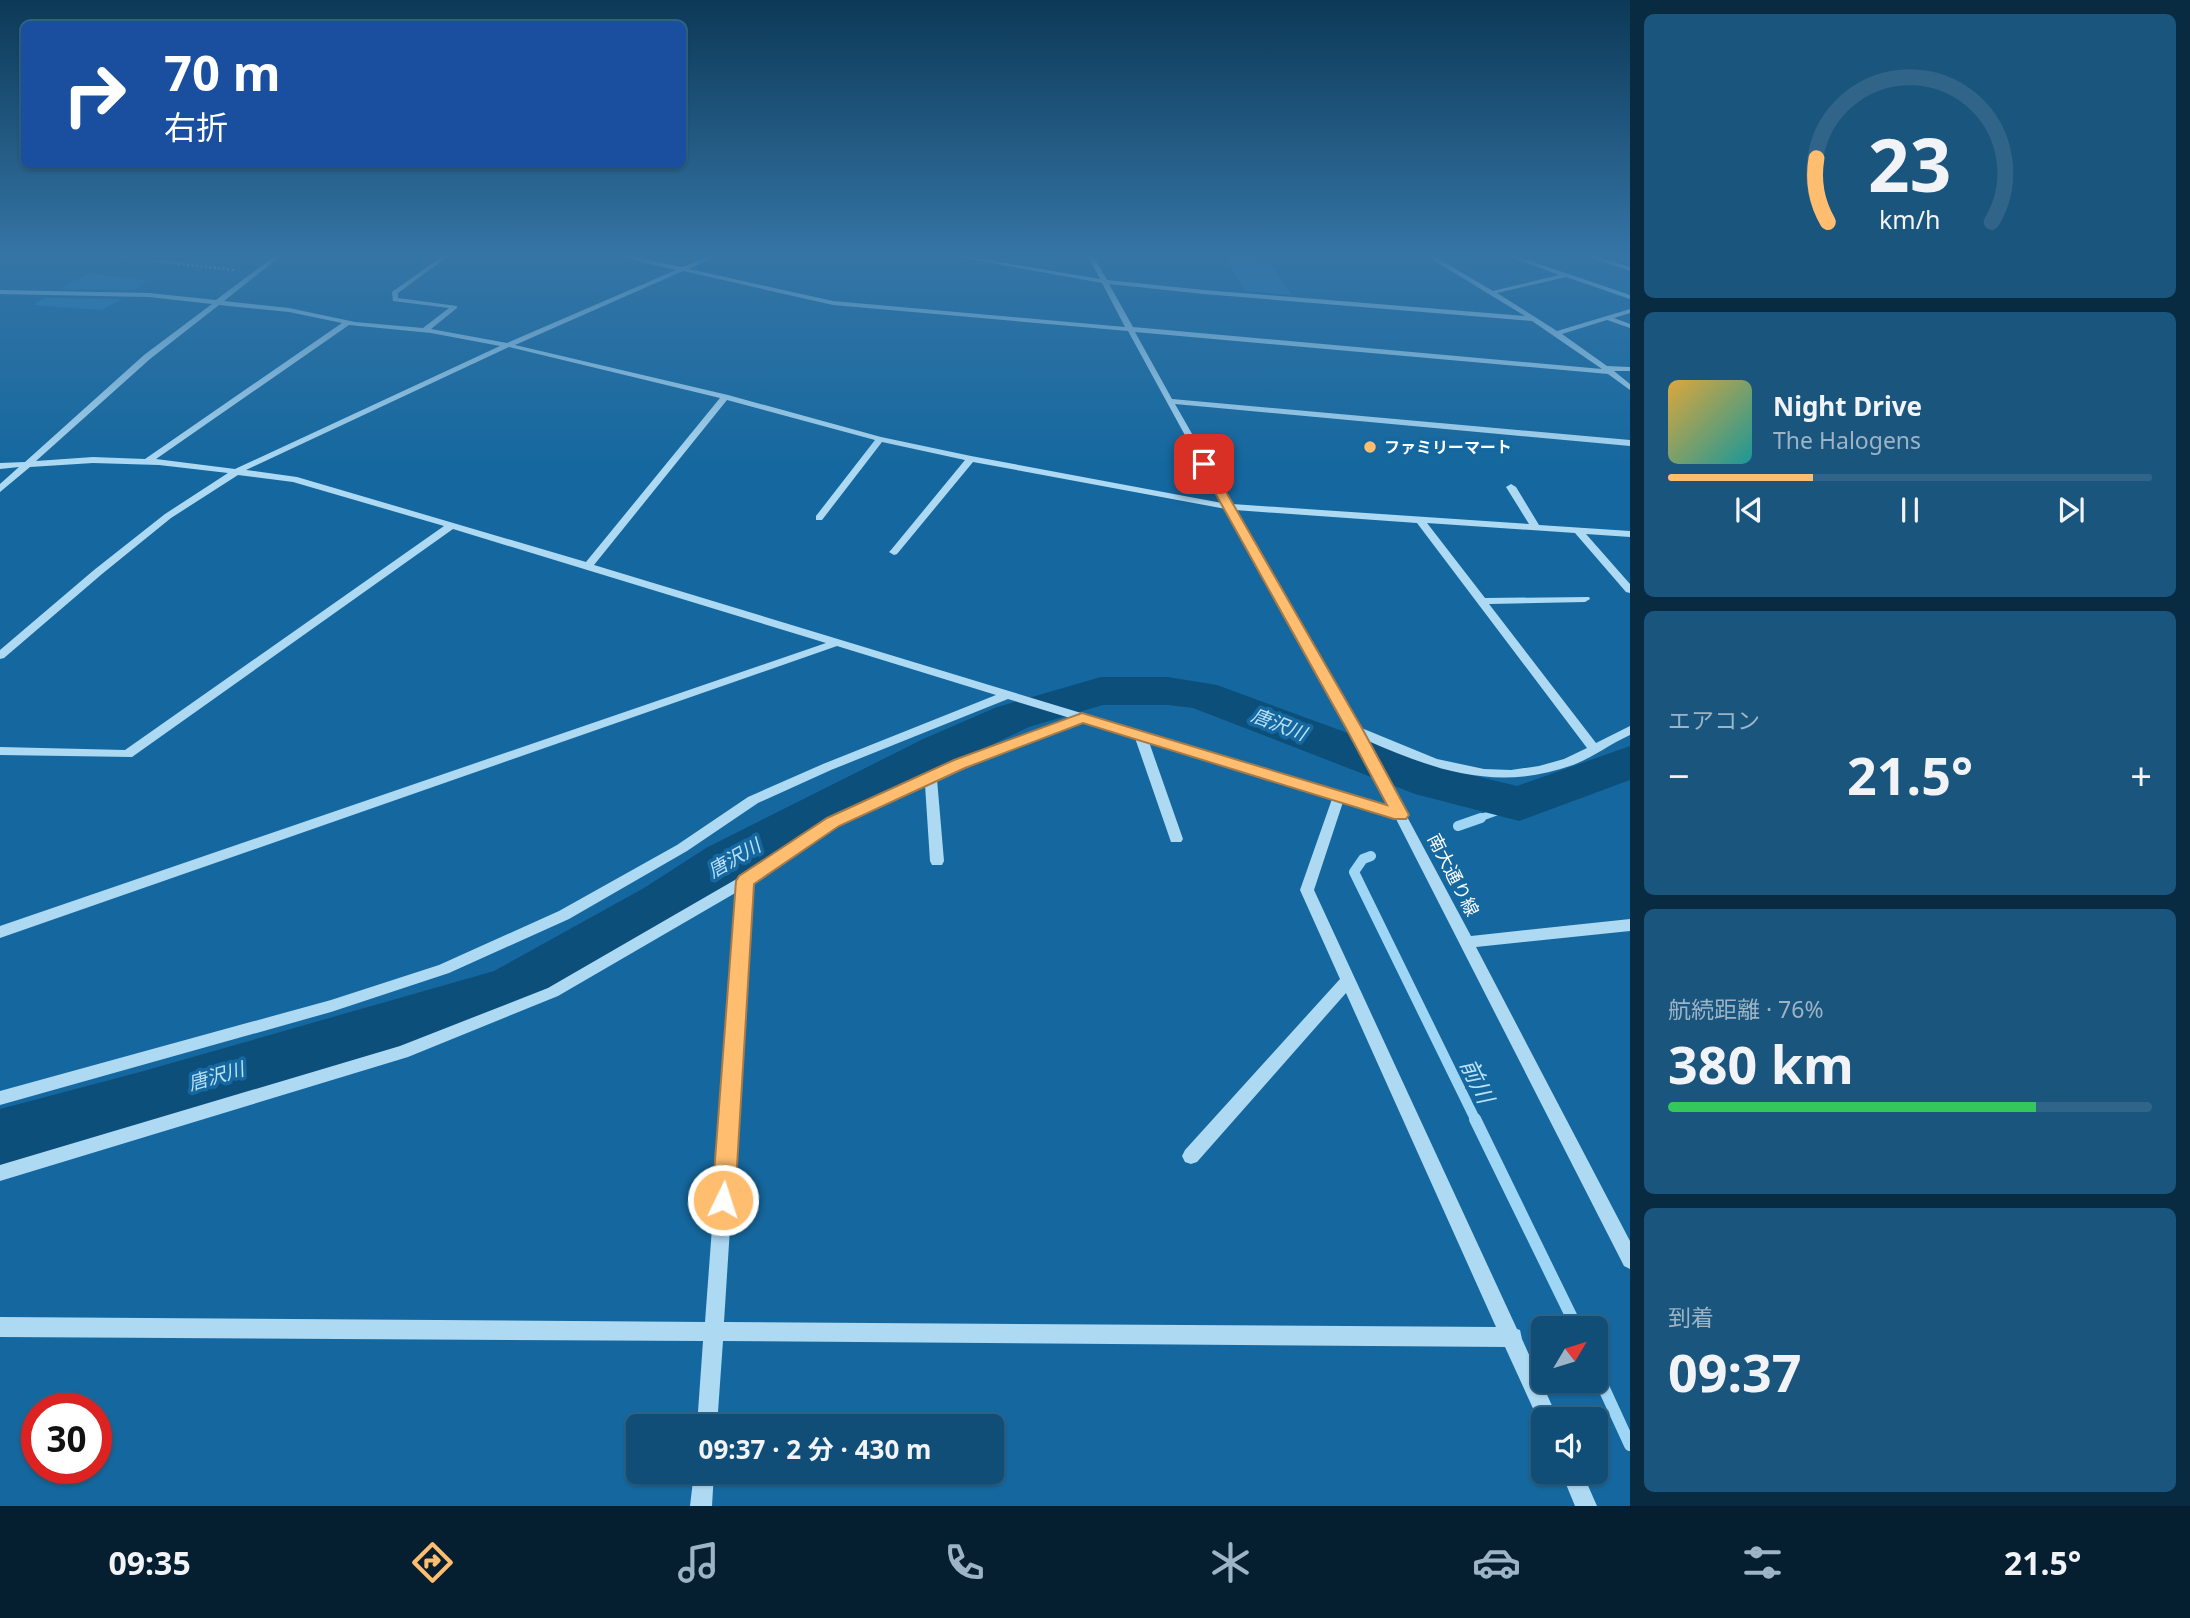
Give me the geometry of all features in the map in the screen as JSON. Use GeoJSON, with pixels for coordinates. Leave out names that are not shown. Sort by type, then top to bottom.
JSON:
{"type":"FeatureCollection","features":[{"type":"Feature","properties":{"kind":"street"},"geometry":{"type":"LineString","coordinates":[[0,489],[147,357],[188,325]]}},
{"type":"Feature","properties":{"kind":"street"},"geometry":{"type":"LineString","coordinates":[[146,462],[344,325]]}},
{"type":"Feature","properties":{"kind":"street"},"geometry":{"type":"LineString","coordinates":[[369,325],[508,345],[725,397],[880,439],[971,459],[1228,506],[1630,534]]}},
{"type":"Feature","properties":{"kind":"street"},"geometry":{"type":"LineString","coordinates":[[424,331],[431,325]]}},
{"type":"Feature","properties":{"kind":"street"},"geometry":{"type":"LineString","coordinates":[[0,656],[97,572],[168,516],[238,471],[553,325]]}},
{"type":"Feature","properties":{"kind":"street"},"geometry":{"type":"LineString","coordinates":[[1088,325],[1608,370],[1630,369]]}},
{"type":"Feature","properties":{"kind":"street","name":"南大通り線"},"geometry":{"type":"LineString","coordinates":[[1128,325],[1383,780],[1630,1260]]}},
{"type":"Feature","properties":{"kind":"street"},"geometry":{"type":"LineString","coordinates":[[1541,325],[1630,388]]}},
{"type":"Feature","properties":{"kind":"street"},"geometry":{"type":"LineString","coordinates":[[1554,334],[1583,325]]}},
{"type":"Feature","properties":{"kind":"street"},"geometry":{"type":"LineString","coordinates":[[588,566],[725,397]]}},
{"type":"Feature","properties":{"kind":"street"},"geometry":{"type":"LineString","coordinates":[[1169,401],[1630,443]]}},
{"type":"Feature","properties":{"kind":"street"},"geometry":{"type":"LineString","coordinates":[[818,518],[880,439]]}},
{"type":"Feature","properties":{"kind":"street"},"geometry":{"type":"LineString","coordinates":[[894,552],[971,459]]}},
{"type":"Feature","properties":{"kind":"street"},"geometry":{"type":"LineString","coordinates":[[0,466],[93,460],[146,462],[294,479],[588,566],[1400,815]]}},
{"type":"Feature","properties":{"kind":"street"},"geometry":{"type":"LineString","coordinates":[[1511,487],[1536,528]]}},
{"type":"Feature","properties":{"kind":"street"},"geometry":{"type":"LineString","coordinates":[[1420,520],[1595,750]]}},
{"type":"Feature","properties":{"kind":"street"},"geometry":{"type":"LineString","coordinates":[[0,751],[128,754],[452,525]]}},
{"type":"Feature","properties":{"kind":"street"},"geometry":{"type":"LineString","coordinates":[[1577,530],[1630,590]]}},
{"type":"Feature","properties":{"kind":"street"},"geometry":{"type":"LineString","coordinates":[[1482,601],[1585,599]]}},
{"type":"Feature","properties":{"kind":"street"},"geometry":{"type":"LineString","coordinates":[[0,932],[836,643]]}},
{"type":"Feature","properties":{"kind":"street"},"geometry":{"type":"LineString","coordinates":[[0,1098],[331,1006],[444,969],[564,915],[681,848],[753,800],[827,767],[1017,697]]}},
{"type":"Feature","properties":{"kind":"street"},"geometry":{"type":"LineString","coordinates":[[0,1173],[402,1052],[552,992],[745,881],[833,822],[931,777],[1078,717]]}},
{"type":"Feature","properties":{"kind":"street"},"geometry":{"type":"LineString","coordinates":[[1355,730],[1450,769],[1494,774],[1530,773],[1567,763],[1630,730]]}},
{"type":"Feature","properties":{"kind":"street"},"geometry":{"type":"LineString","coordinates":[[1140,735],[1176,839]]}},
{"type":"Feature","properties":{"kind":"street"},"geometry":{"type":"LineString","coordinates":[[931,777],[937,861]]}},
{"type":"Feature","properties":{"kind":"street"},"geometry":{"type":"LineString","coordinates":[[1339,796],[1307,890],[1543,1407]]}},
{"type":"Feature","properties":{"kind":"street"},"geometry":{"type":"LineString","coordinates":[[708,1414],[745,881]]}},
{"type":"Feature","properties":{"kind":"street"},"geometry":{"type":"LineString","coordinates":[[1466,942],[1630,925]]}},
{"type":"Feature","properties":{"kind":"street"},"geometry":{"type":"LineString","coordinates":[[1191,1156],[1347,982]]}},
{"type":"Feature","properties":{"kind":"street"},"geometry":{"type":"LineString","coordinates":[[0,1327],[1513,1338]]}},
{"type":"Feature","properties":{"kind":"street"},"geometry":{"type":"LineString","coordinates":[[701,1506],[703,1484]]}},
{"type":"Feature","properties":{"kind":"street"},"geometry":{"type":"LineString","coordinates":[[1576,1484],[1586,1506]]}},
{"type":"Feature","properties":{"kind":"waterway","name":"唐沢川"},"geometry":{"type":"LineString","coordinates":[[0,1139],[140,1101],[510,990],[663,903],[725,862],[940,750],[1013,717],[1101,691],[1168,691],[1201,695],[1432,782],[1519,804],[1630,762]]}},
{"type":"Feature","properties":{"kind":"waterway","name":"前川"},"geometry":{"type":"LineString","coordinates":[[1477,819],[1519,804]]}},
{"type":"Feature","properties":{"kind":"waterway","name":"前川"},"geometry":{"type":"LineString","coordinates":[[1458,826],[1481,818]]}},
{"type":"Feature","properties":{"kind":"waterway","name":"前川"},"geometry":{"type":"LineString","coordinates":[[1371,856],[1363,859],[1354,872],[1476,1121]]}},
{"type":"Feature","properties":{"kind":"waterway","name":"前川"},"geometry":{"type":"LineString","coordinates":[[1475,1119],[1571,1316]]}},
{"type":"Feature","properties":{"kind":"waterway","name":"前川"},"geometry":{"type":"LineString","coordinates":[[1606,1393],[1630,1445]]}},
{"type":"Feature","properties":{"kind":"place","name":"ファミリーマート"},"geometry":{"type":"Point","coordinates":[1370,447]}},
{"type":"Feature","properties":{"kind":"route"},"geometry":{"type":"LineString","coordinates":[[723,1200],[745,881],[833,822],[960,764],[1082,718],[1400,815],[1383,780],[1204,464]]}}]}
